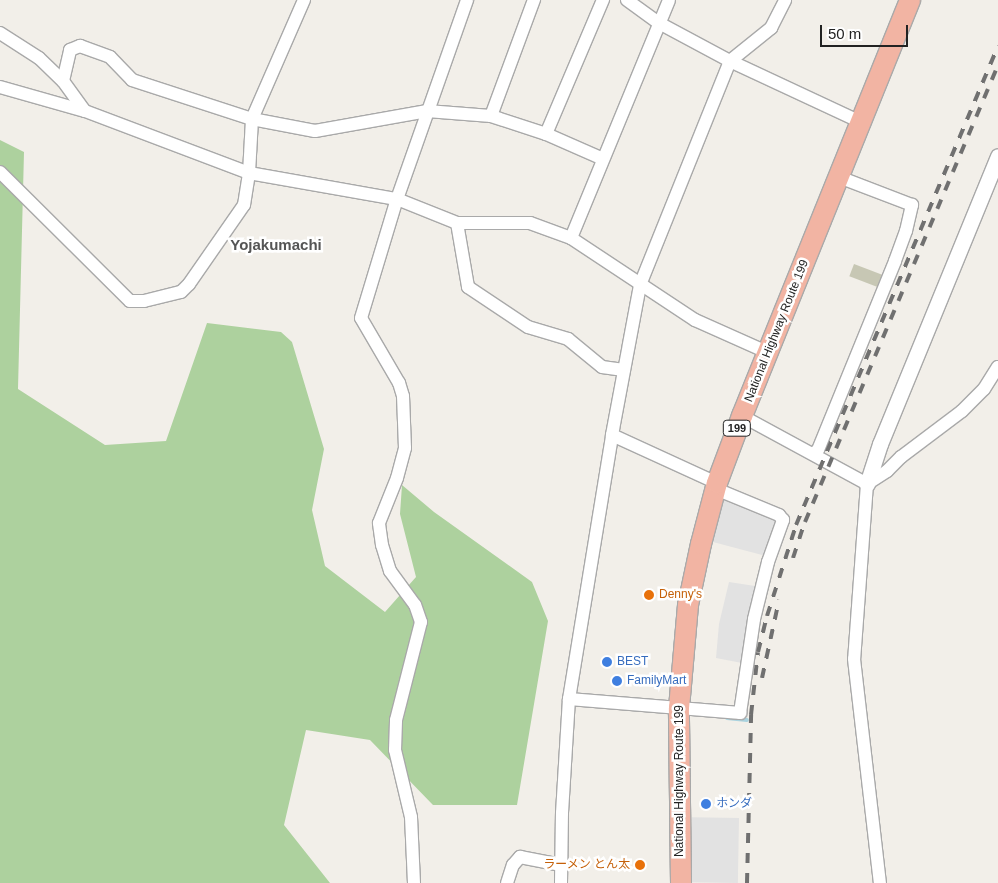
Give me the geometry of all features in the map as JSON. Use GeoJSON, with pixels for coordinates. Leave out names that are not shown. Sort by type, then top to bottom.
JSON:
{"type":"FeatureCollection","features":[{"type":"Feature","properties":{"kind":"highway","name":"National Highway Route 199"},"geometry":{"type":"LineString","coordinates":[[713,484],[742,416],[763,350],[839,177],[856,120],[897,0]]}},
{"type":"Feature","properties":{"kind":"highway","name":"National Highway Route 199"},"geometry":{"type":"LineString","coordinates":[[670,883],[674,707],[688,605],[713,484],[763,350],[856,120],[910,0]]}},
{"type":"Feature","properties":{"kind":"highway","name":"National Highway Route 199"},"geometry":{"type":"LineString","coordinates":[[674,707],[681,883]]}},
{"type":"Feature","properties":{"kind":"street"},"geometry":{"type":"LineString","coordinates":[[0,172],[130,301],[144,301],[181,292],[189,284],[244,206],[249,173],[252,119],[304,0]]}},
{"type":"Feature","properties":{"kind":"street"},"geometry":{"type":"LineString","coordinates":[[414,883],[411,818],[395,750],[396,720],[422,622],[416,605],[390,571],[382,545],[379,523],[397,478],[405,448],[403,396],[384,356],[361,318],[426,111],[467,0]]}},
{"type":"Feature","properties":{"kind":"street"},"geometry":{"type":"LineString","coordinates":[[492,116],[534,0]]}},
{"type":"Feature","properties":{"kind":"street"},"geometry":{"type":"LineString","coordinates":[[546,134],[603,0]]}},
{"type":"Feature","properties":{"kind":"street"},"geometry":{"type":"LineString","coordinates":[[627,0],[659,23],[730,61],[856,120]]}},
{"type":"Feature","properties":{"kind":"street"},"geometry":{"type":"LineString","coordinates":[[571,238],[670,0]]}},
{"type":"Feature","properties":{"kind":"street"},"geometry":{"type":"LineString","coordinates":[[560,883],[569,699],[612,435],[640,285],[730,61],[771,28],[785,0]]}},
{"type":"Feature","properties":{"kind":"street"},"geometry":{"type":"LineString","coordinates":[[0,33],[40,58],[63,81],[85,111]]}},
{"type":"Feature","properties":{"kind":"street"},"geometry":{"type":"LineString","coordinates":[[63,81],[70,50],[80,46],[110,57],[132,80],[252,119],[315,131],[426,111],[492,116],[546,134],[603,158]]}},
{"type":"Feature","properties":{"kind":"street"},"geometry":{"type":"LineString","coordinates":[[0,87],[85,111],[249,173],[397,199],[457,223],[530,223],[571,238],[695,320],[763,350]]}},
{"type":"Feature","properties":{"kind":"street"},"geometry":{"type":"LineString","coordinates":[[880,883],[854,659],[866,484],[880,444],[998,156]]}},
{"type":"Feature","properties":{"kind":"street"},"geometry":{"type":"LineString","coordinates":[[813,454],[818,450],[895,261],[906,231],[912,204],[839,177]]}},
{"type":"Feature","properties":{"kind":"street"},"geometry":{"type":"LineString","coordinates":[[457,223],[468,287],[528,327],[568,340],[602,367],[624,370]]}},
{"type":"Feature","properties":{"kind":"street"},"geometry":{"type":"LineString","coordinates":[[866,484],[887,471],[901,457],[962,411],[984,389],[998,367]]}},
{"type":"Feature","properties":{"kind":"street"},"geometry":{"type":"LineString","coordinates":[[742,416],[866,484]]}},
{"type":"Feature","properties":{"kind":"street"},"geometry":{"type":"LineString","coordinates":[[569,699],[740,713],[754,618],[768,562],[783,520],[779,515],[612,435]]}},
{"type":"Feature","properties":{"kind":"street"},"geometry":{"type":"LineString","coordinates":[[507,883],[513,865],[520,857],[561,865]]}},
{"type":"Feature","properties":{"kind":"shaded area"},"geometry":{"type":"Polygon","coordinates":[[[854,264],[885,276],[880,288],[849,276],[854,264]]]}},
{"type":"Feature","properties":{"kind":"shaded area"},"geometry":{"type":"Polygon","coordinates":[[[724,495],[776,517],[778,523],[766,556],[713,542],[724,495]]]}},
{"type":"Feature","properties":{"kind":"shaded area"},"geometry":{"type":"Polygon","coordinates":[[[729,582],[755,586],[742,663],[716,658],[719,624],[729,582]]]}},
{"type":"Feature","properties":{"kind":"shaded area"},"geometry":{"type":"Polygon","coordinates":[[[692,817],[739,818],[738,883],[691,882],[692,817]]]}},
{"type":"Feature","properties":{"kind":"green space"},"geometry":{"type":"Polygon","coordinates":[[[0,140],[24,152],[18,389],[105,445],[166,441],[207,323],[281,332],[292,342],[324,449],[312,510],[325,566],[385,612],[416,577],[400,514],[402,485],[434,512],[532,582],[548,621],[517,805],[433,805],[370,740],[306,730],[284,825],[330,883],[0,883],[0,140]]]}},
{"type":"Feature","properties":{"kind":"waterway"},"geometry":{"type":"LineString","coordinates":[[727,718],[747,720]]}},
{"type":"Feature","properties":{"kind":"railway"},"geometry":{"type":"LineString","coordinates":[[747,883],[751,715],[758,652],[767,616],[796,525],[998,46]]}},
{"type":"Feature","properties":{"kind":"railway"},"geometry":{"type":"LineString","coordinates":[[793,558],[805,522],[998,66]]}},
{"type":"Feature","properties":{"kind":"railway"},"geometry":{"type":"LineString","coordinates":[[762,678],[779,600]]}},
{"type":"Feature","properties":{"kind":"place","name":"Denny's"},"geometry":{"type":"Point","coordinates":[649,595]}},
{"type":"Feature","properties":{"kind":"place","name":"BEST"},"geometry":{"type":"Point","coordinates":[607,662]}},
{"type":"Feature","properties":{"kind":"place","name":"FamilyMart"},"geometry":{"type":"Point","coordinates":[617,681]}},
{"type":"Feature","properties":{"kind":"place","name":"ホンダ"},"geometry":{"type":"Point","coordinates":[706,804]}},
{"type":"Feature","properties":{"kind":"place","name":"ラーメン とん太"},"geometry":{"type":"Point","coordinates":[640,865]}},
{"type":"Feature","properties":{"kind":"district","name":"Yojakumachi"},"geometry":{"type":"Point","coordinates":[276,245]}}]}
